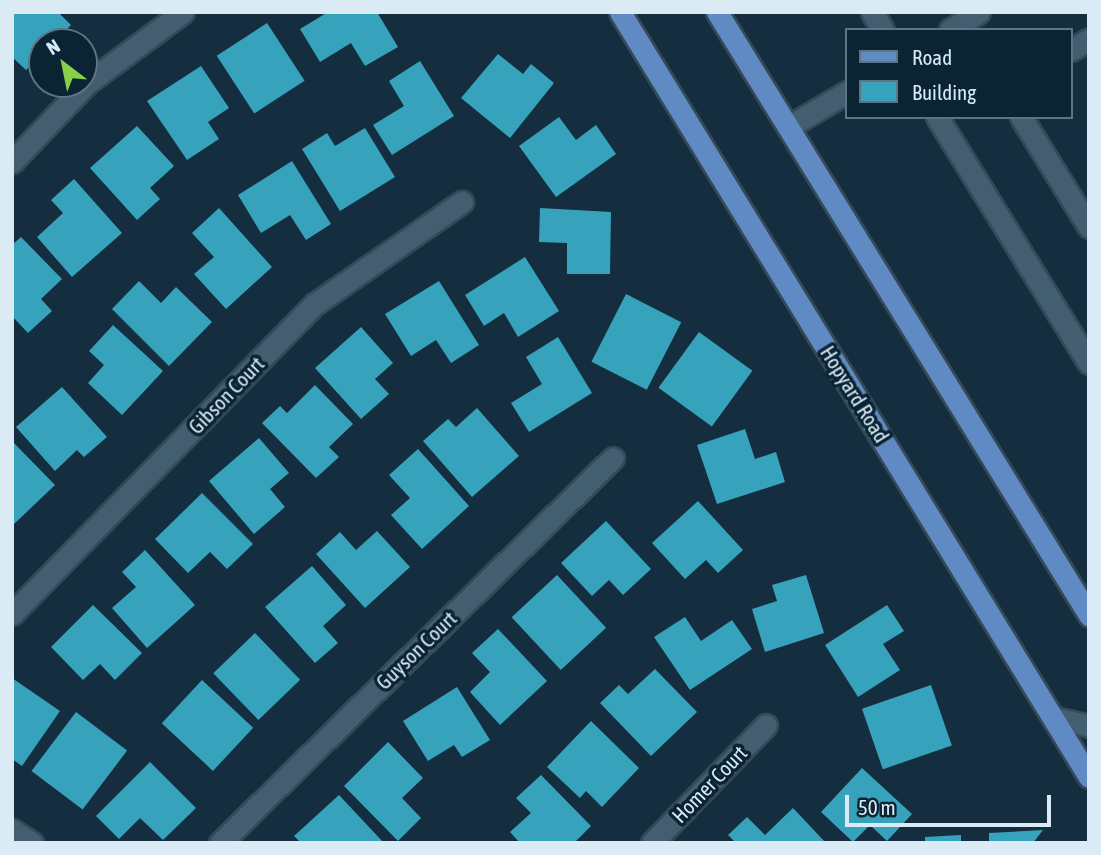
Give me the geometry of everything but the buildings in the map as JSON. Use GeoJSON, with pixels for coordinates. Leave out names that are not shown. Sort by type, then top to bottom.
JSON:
{"type":"FeatureCollection","features":[{"type":"Feature","properties":{"kind":"main road","name":"Hopyard Road"},"geometry":{"type":"LineString","coordinates":[[620,12],[1089,777]]}},
{"type":"Feature","properties":{"kind":"main road"},"geometry":{"type":"LineString","coordinates":[[718,12],[1089,615]]}},
{"type":"Feature","properties":{"kind":"street"},"geometry":{"type":"LineString","coordinates":[[12,162],[87,83],[183,12]]}},
{"type":"Feature","properties":{"kind":"street"},"geometry":{"type":"LineString","coordinates":[[872,12],[882,28]]}},
{"type":"Feature","properties":{"kind":"street"},"geometry":{"type":"LineString","coordinates":[[1073,49],[1089,39]]}},
{"type":"Feature","properties":{"kind":"street"},"geometry":{"type":"LineString","coordinates":[[788,127],[846,93]]}},
{"type":"Feature","properties":{"kind":"street"},"geometry":{"type":"LineString","coordinates":[[938,119],[1089,363]]}},
{"type":"Feature","properties":{"kind":"street"},"geometry":{"type":"LineString","coordinates":[[1022,119],[1089,227]]}},
{"type":"Feature","properties":{"kind":"street","name":"Gibson Court"},"geometry":{"type":"LineString","coordinates":[[12,614],[315,304],[462,202]]}},
{"type":"Feature","properties":{"kind":"street","name":"Guyson Court"},"geometry":{"type":"LineString","coordinates":[[220,843],[613,458]]}},
{"type":"Feature","properties":{"kind":"street"},"geometry":{"type":"LineString","coordinates":[[1055,719],[1089,726]]}},
{"type":"Feature","properties":{"kind":"street","name":"Homer Court"},"geometry":{"type":"LineString","coordinates":[[652,843],[766,725]]}},
{"type":"Feature","properties":{"kind":"street"},"geometry":{"type":"LineString","coordinates":[[12,830],[32,843]]}}]}
